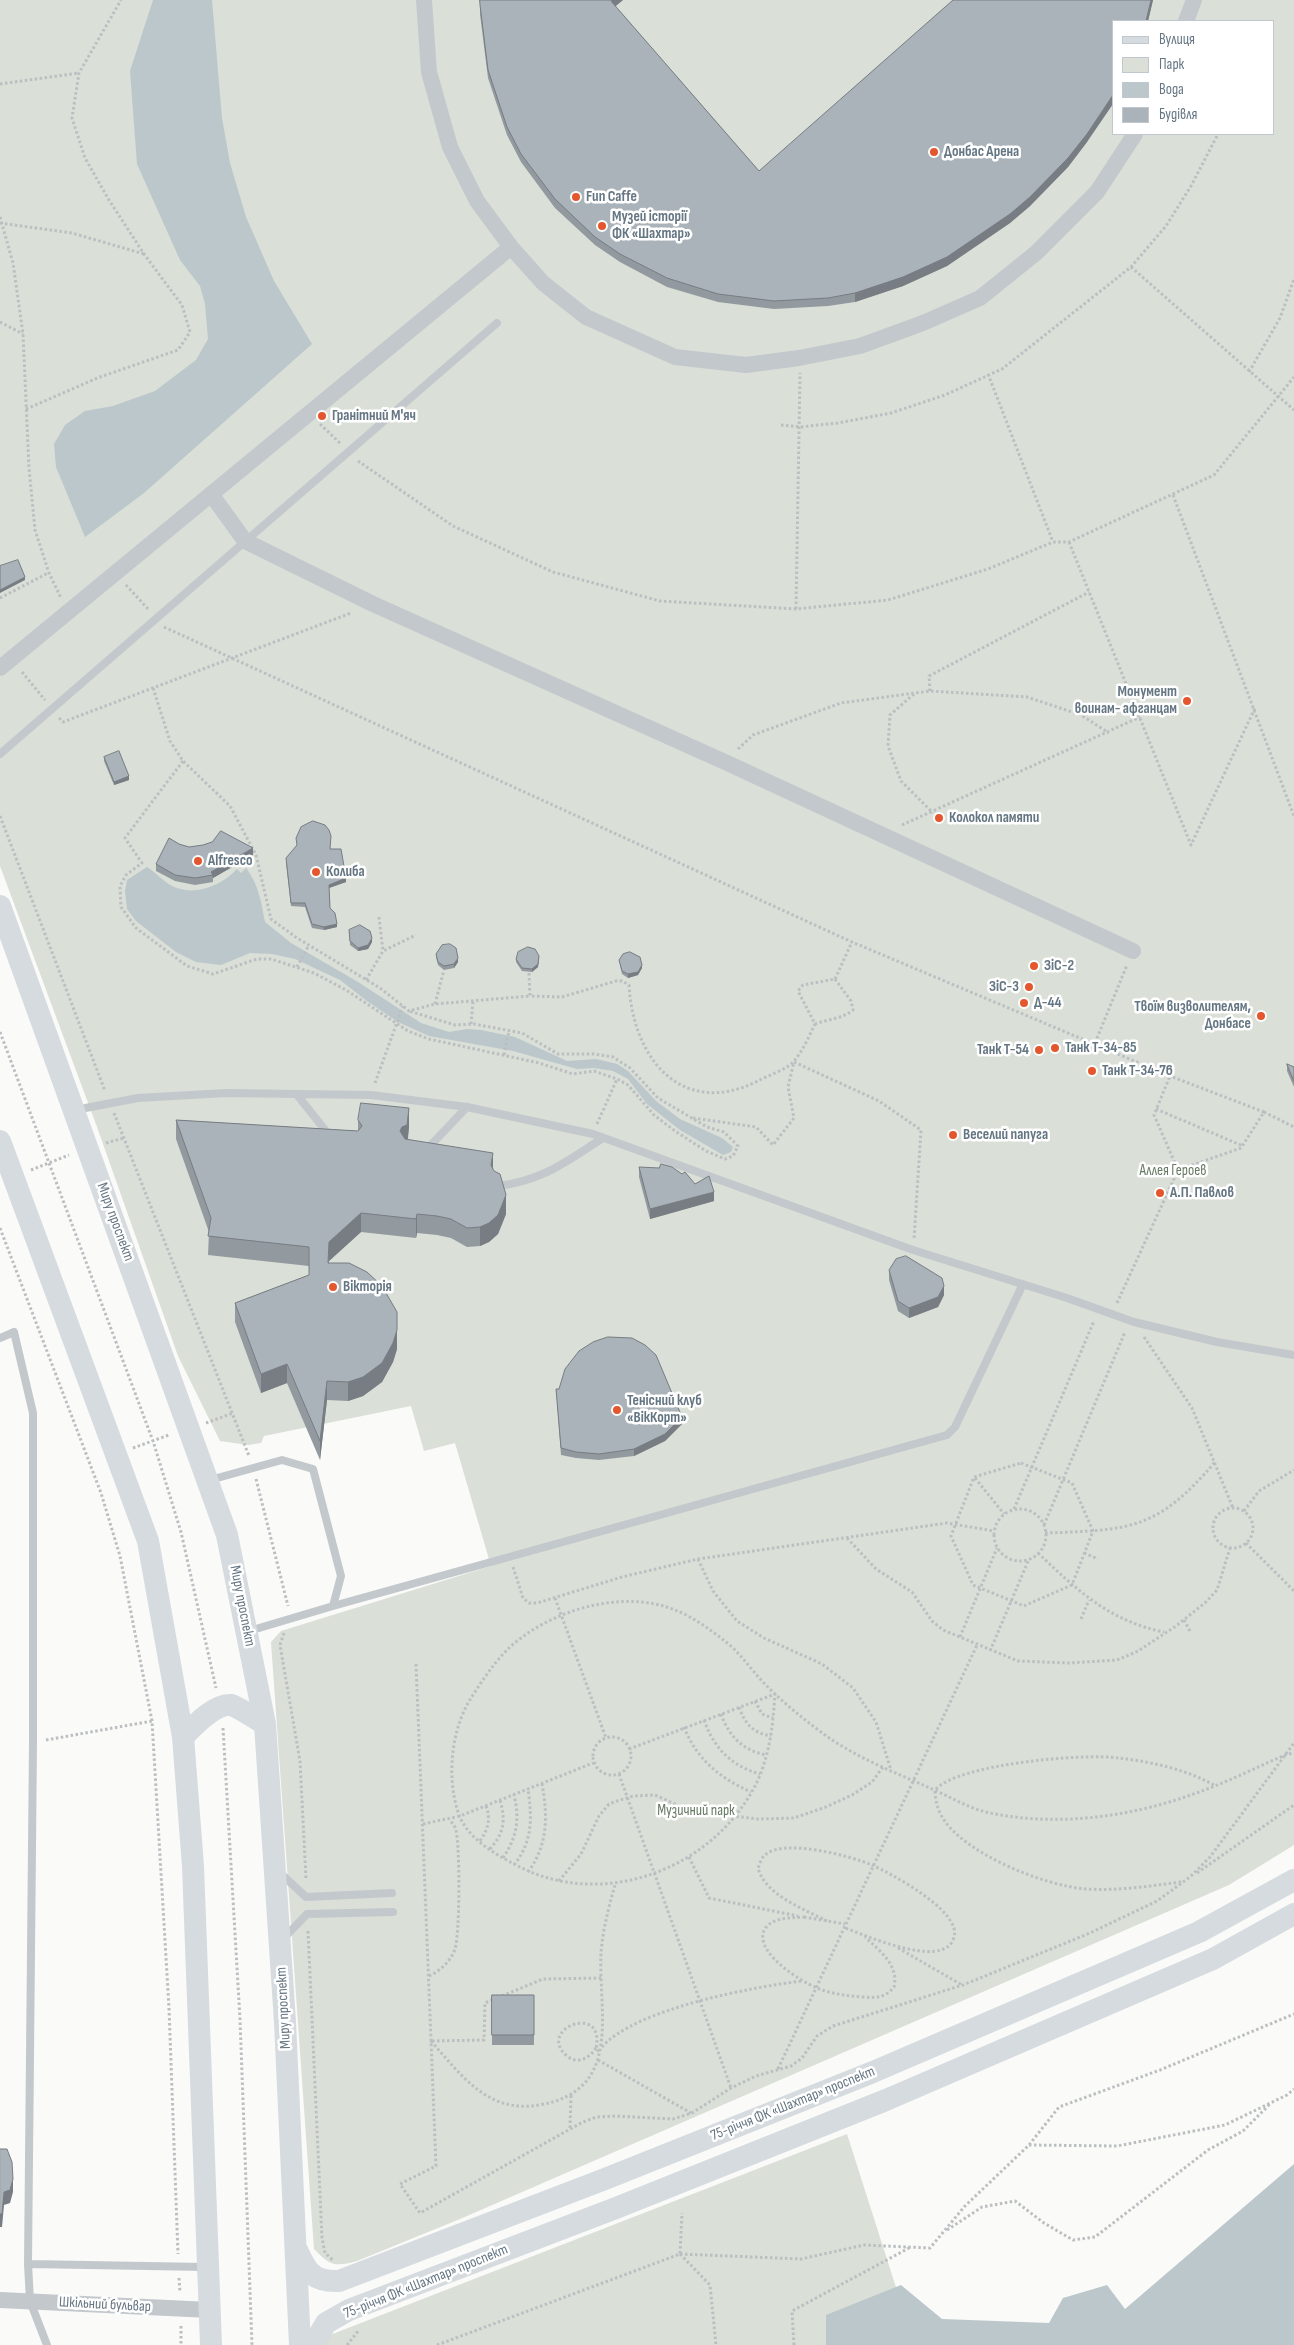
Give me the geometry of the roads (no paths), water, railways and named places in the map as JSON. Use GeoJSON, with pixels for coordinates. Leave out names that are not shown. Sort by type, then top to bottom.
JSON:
{"type":"FeatureCollection","features":[{"type":"Feature","properties":{"kind":"main road","name":"Миру проспект"},"geometry":{"type":"LineString","coordinates":[[0,906],[89,1148],[227,1535],[265,1724],[280,1942],[300,2345]]}},
{"type":"Feature","properties":{"kind":"main road"},"geometry":{"type":"LineString","coordinates":[[0,1141],[148,1541],[183,1737],[193,1866],[211,2345]]}},
{"type":"Feature","properties":{"kind":"main road"},"geometry":{"type":"LineString","coordinates":[[183,1737],[206,1716],[221,1707],[231,1705],[265,1724]]}},
{"type":"Feature","properties":{"kind":"main road","name":"75-річчя ФК «Шахтар» проспект"},"geometry":{"type":"LineString","coordinates":[[296,2247],[306,2270],[326,2282],[340,2281],[605,2179],[874,2072],[1199,1932],[1294,1880]]}},
{"type":"Feature","properties":{"kind":"main road","name":"75-річчя ФК «Шахтар» проспект"},"geometry":{"type":"LineString","coordinates":[[313,2345],[326,2323],[349,2310],[616,2208],[886,2100],[1213,1959],[1294,1914]]}},
{"type":"Feature","properties":{"kind":"street"},"geometry":{"type":"LineString","coordinates":[[424,0],[429,72],[450,147],[477,201],[511,247],[543,283],[586,317],[675,357],[746,365],[799,358],[860,346],[923,323],[980,298],[1036,253],[1097,192],[1134,135]]}},
{"type":"Feature","properties":{"kind":"street"},"geometry":{"type":"LineString","coordinates":[[1186,20],[1194,0]]}},
{"type":"Feature","properties":{"kind":"street"},"geometry":{"type":"LineString","coordinates":[[6,664],[511,247]]}},
{"type":"Feature","properties":{"kind":"street"},"geometry":{"type":"LineString","coordinates":[[211,494],[245,541],[373,604],[725,762],[1133,951]]}},
{"type":"Feature","properties":{"kind":"street","name":"Шкільний бульвар"},"geometry":{"type":"LineString","coordinates":[[0,2300],[210,2310]]}},
{"type":"Feature","properties":{"kind":"lane"},"geometry":{"type":"LineString","coordinates":[[0,754],[497,323]]}},
{"type":"Feature","properties":{"kind":"lane"},"geometry":{"type":"LineString","coordinates":[[75,1110],[110,1102],[148,1097],[226,1093],[298,1096],[371,1095],[467,1107],[593,1134],[914,1250],[1024,1284],[1132,1321],[1217,1342],[1294,1355]]}},
{"type":"Feature","properties":{"kind":"lane"},"geometry":{"type":"LineString","coordinates":[[298,1096],[329,1135],[338,1138]]}},
{"type":"Feature","properties":{"kind":"lane"},"geometry":{"type":"LineString","coordinates":[[414,1149],[429,1147],[467,1107]]}},
{"type":"Feature","properties":{"kind":"lane"},"geometry":{"type":"LineString","coordinates":[[498,1186],[515,1184],[549,1173],[602,1138]]}},
{"type":"Feature","properties":{"kind":"lane"},"geometry":{"type":"LineString","coordinates":[[247,1632],[509,1556],[947,1435],[956,1427],[1024,1284]]}},
{"type":"Feature","properties":{"kind":"lane"},"geometry":{"type":"LineString","coordinates":[[0,1338],[14,1332],[33,1413],[33,1742],[28,2264],[30,2301],[47,2345]]}},
{"type":"Feature","properties":{"kind":"lane"},"geometry":{"type":"LineString","coordinates":[[208,1481],[282,1460],[313,1470],[341,1576],[333,1606]]}},
{"type":"Feature","properties":{"kind":"lane"},"geometry":{"type":"LineString","coordinates":[[275,1868],[306,1897],[392,1893]]}},
{"type":"Feature","properties":{"kind":"lane"},"geometry":{"type":"LineString","coordinates":[[280,1942],[307,1914],[393,1912]]}},
{"type":"Feature","properties":{"kind":"lane"},"geometry":{"type":"LineString","coordinates":[[28,2264],[208,2267]]}},
{"type":"Feature","properties":{"kind":"water"},"geometry":{"type":"Polygon","coordinates":[[[153,0],[212,0],[222,118],[230,163],[246,217],[274,281],[312,344],[144,493],[85,537],[56,467],[54,444],[65,425],[85,411],[113,406],[155,391],[196,360],[208,339],[205,304],[200,286],[180,260],[137,164],[130,71],[153,0]]]}},
{"type":"Feature","properties":{"kind":"water"},"geometry":{"type":"Polygon","coordinates":[[[147,867],[172,886],[190,890],[198,890],[215,885],[237,869],[241,873],[246,868],[257,887],[265,922],[291,943],[358,982],[421,1023],[449,1032],[467,1029],[481,1030],[515,1037],[567,1061],[596,1059],[617,1064],[628,1071],[656,1101],[680,1119],[722,1138],[733,1147],[731,1152],[723,1155],[680,1130],[647,1104],[628,1079],[613,1071],[594,1068],[577,1069],[513,1051],[429,1036],[398,1022],[340,980],[295,959],[272,954],[250,953],[221,965],[196,962],[176,952],[136,921],[127,909],[125,891],[127,880],[147,867]]]}},
{"type":"Feature","properties":{"kind":"water"},"geometry":{"type":"Polygon","coordinates":[[[1294,2164],[1294,2345],[826,2345],[826,2315],[901,2285],[942,2319],[1049,2323],[1063,2298],[1107,2285],[1125,2309],[1294,2164]]]}},
{"type":"Feature","properties":{"kind":"place","name":"Донбас Арена"},"geometry":{"type":"Point","coordinates":[934,152]}},
{"type":"Feature","properties":{"kind":"place","name":"Fun Caffe"},"geometry":{"type":"Point","coordinates":[576,197]}},
{"type":"Feature","properties":{"kind":"place","name":"Музей історії ФК «Шахтар»"},"geometry":{"type":"Point","coordinates":[602,226]}},
{"type":"Feature","properties":{"kind":"place","name":"Гранітний М'яч"},"geometry":{"type":"Point","coordinates":[322,416]}},
{"type":"Feature","properties":{"kind":"place","name":"Монумент воинам- афганцам"},"geometry":{"type":"Point","coordinates":[1187,701]}},
{"type":"Feature","properties":{"kind":"place","name":"Колокол памяти"},"geometry":{"type":"Point","coordinates":[939,818]}},
{"type":"Feature","properties":{"kind":"place","name":"Alfresco"},"geometry":{"type":"Point","coordinates":[198,861]}},
{"type":"Feature","properties":{"kind":"place","name":"Колиба"},"geometry":{"type":"Point","coordinates":[316,872]}},
{"type":"Feature","properties":{"kind":"place","name":"ЗіС-2"},"geometry":{"type":"Point","coordinates":[1034,966]}},
{"type":"Feature","properties":{"kind":"place","name":"ЗіС-3"},"geometry":{"type":"Point","coordinates":[1029,987]}},
{"type":"Feature","properties":{"kind":"place","name":"Д-44"},"geometry":{"type":"Point","coordinates":[1024,1003]}},
{"type":"Feature","properties":{"kind":"place","name":"Твоїм визволителям, Донбасе"},"geometry":{"type":"Point","coordinates":[1261,1016]}},
{"type":"Feature","properties":{"kind":"place","name":"Танк Т-34-85"},"geometry":{"type":"Point","coordinates":[1055,1048]}},
{"type":"Feature","properties":{"kind":"place","name":"Танк Т-54"},"geometry":{"type":"Point","coordinates":[1039,1050]}},
{"type":"Feature","properties":{"kind":"place","name":"Танк Т-34-76"},"geometry":{"type":"Point","coordinates":[1092,1071]}},
{"type":"Feature","properties":{"kind":"place","name":"Веселий папуга"},"geometry":{"type":"Point","coordinates":[953,1135]}},
{"type":"Feature","properties":{"kind":"place","name":"А.П. Павлов"},"geometry":{"type":"Point","coordinates":[1160,1193]}},
{"type":"Feature","properties":{"kind":"place","name":"Вікторія"},"geometry":{"type":"Point","coordinates":[333,1287]}},
{"type":"Feature","properties":{"kind":"place","name":"Тенісний клуб «ВікКорт»"},"geometry":{"type":"Point","coordinates":[617,1410]}},
{"type":"Feature","properties":{"kind":"park label","name":"Аллея Героев"},"geometry":{"type":"Point","coordinates":[1173,1171]}},
{"type":"Feature","properties":{"kind":"park label","name":"Музичний парк"},"geometry":{"type":"Point","coordinates":[696,1811]}}]}
